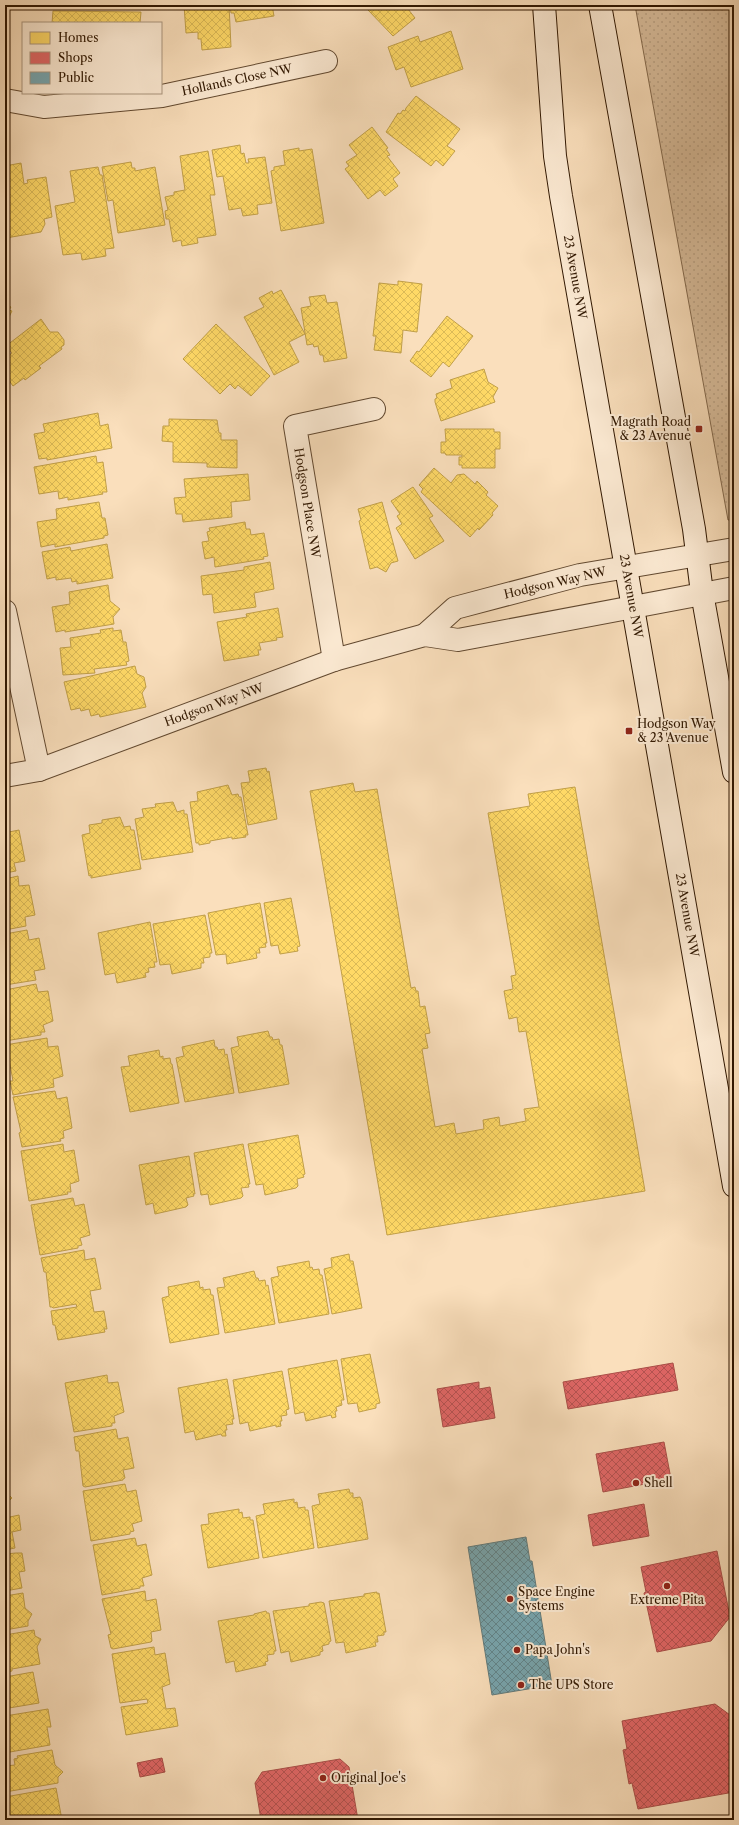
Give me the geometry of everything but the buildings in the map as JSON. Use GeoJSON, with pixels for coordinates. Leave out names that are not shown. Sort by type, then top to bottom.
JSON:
{"type":"FeatureCollection","features":[{"type":"Feature","properties":{"kind":"main road","name":"23 Avenue NW"},"geometry":{"type":"LineString","coordinates":[[544,5],[553,133],[559,188],[734,1186]]}},
{"type":"Feature","properties":{"kind":"main road"},"geometry":{"type":"LineString","coordinates":[[600,5],[694,528],[702,593],[734,772]]}},
{"type":"Feature","properties":{"kind":"main road","name":"Hollands Close NW"},"geometry":{"type":"LineString","coordinates":[[5,100],[44,107],[162,96],[326,61]]}},
{"type":"Feature","properties":{"kind":"main road","name":"Hodgson Place NW"},"geometry":{"type":"LineString","coordinates":[[334,660],[295,426],[374,409]]}},
{"type":"Feature","properties":{"kind":"main road","name":"Hodgson Way NW"},"geometry":{"type":"LineString","coordinates":[[5,776],[39,770],[334,660],[424,634],[455,608],[580,575],[734,550]]}},
{"type":"Feature","properties":{"kind":"main road","name":"Hodgson Way NW"},"geometry":{"type":"LineString","coordinates":[[424,634],[458,640],[734,588]]}},
{"type":"Feature","properties":{"kind":"main road"},"geometry":{"type":"LineString","coordinates":[[5,611],[39,770]]}},
{"type":"Feature","properties":{"kind":"shaded area"},"geometry":{"type":"Polygon","coordinates":[[[635,5],[734,5],[734,520],[728,520],[635,5]]]}},
{"type":"Feature","properties":{"kind":"place","name":"Magrath Road & 23 Avenue"},"geometry":{"type":"Point","coordinates":[699,429]}},
{"type":"Feature","properties":{"kind":"place","name":"Hodgson Way & 23 Avenue"},"geometry":{"type":"Point","coordinates":[629,731]}},
{"type":"Feature","properties":{"kind":"place","name":"Shell"},"geometry":{"type":"Point","coordinates":[636,1483]}},
{"type":"Feature","properties":{"kind":"place","name":"Extreme Pita"},"geometry":{"type":"Point","coordinates":[667,1586]}},
{"type":"Feature","properties":{"kind":"place","name":"Space Engine Systems"},"geometry":{"type":"Point","coordinates":[510,1599]}},
{"type":"Feature","properties":{"kind":"place","name":"Papa John's"},"geometry":{"type":"Point","coordinates":[517,1650]}},
{"type":"Feature","properties":{"kind":"place","name":"The UPS Store"},"geometry":{"type":"Point","coordinates":[521,1685]}},
{"type":"Feature","properties":{"kind":"place","name":"Original Joe's"},"geometry":{"type":"Point","coordinates":[323,1778]}}]}
